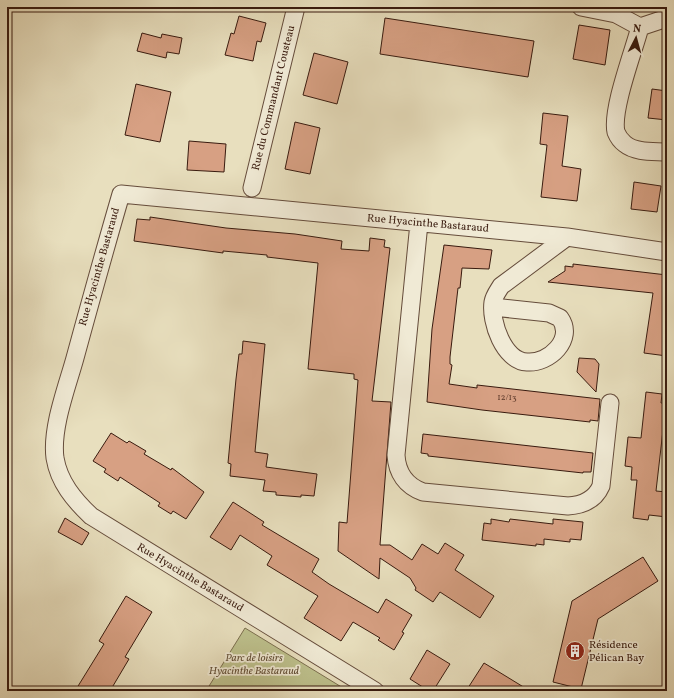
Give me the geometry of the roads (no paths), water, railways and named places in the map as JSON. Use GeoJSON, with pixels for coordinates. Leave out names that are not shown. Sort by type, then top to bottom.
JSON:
{"type":"FeatureCollection","features":[{"type":"Feature","properties":{"kind":"street","name":"Rue du Commandant Cousteau"},"geometry":{"type":"LineString","coordinates":[[252,188],[296,7]]}},
{"type":"Feature","properties":{"kind":"street"},"geometry":{"type":"LineString","coordinates":[[581,7],[616,14],[640,27],[667,18]]}},
{"type":"Feature","properties":{"kind":"street"},"geometry":{"type":"LineString","coordinates":[[640,27],[619,98],[616,131],[619,138],[631,148],[667,152]]}},
{"type":"Feature","properties":{"kind":"street","name":"Rue Hyacinthe Bastaraud"},"geometry":{"type":"LineString","coordinates":[[375,691],[91,516],[74,500],[60,478],[55,459],[54,444],[62,405],[121,194],[419,224],[567,237],[667,252]]}},
{"type":"Feature","properties":{"kind":"street"},"geometry":{"type":"LineString","coordinates":[[419,224],[396,455],[396,463],[404,480],[417,490],[423,492],[568,506],[583,504],[595,496],[601,486],[610,403]]}},
{"type":"Feature","properties":{"kind":"street"},"geometry":{"type":"LineString","coordinates":[[493,307],[496,294],[501,286],[567,237]]}},
{"type":"Feature","properties":{"kind":"place","name":"Résidence Pélican Bay"},"geometry":{"type":"Point","coordinates":[575,651]}},
{"type":"Feature","properties":{"kind":"park label","name":"Parc de loisirs Hyacinthe Bastaraud"},"geometry":{"type":"Point","coordinates":[254,664]}}]}
